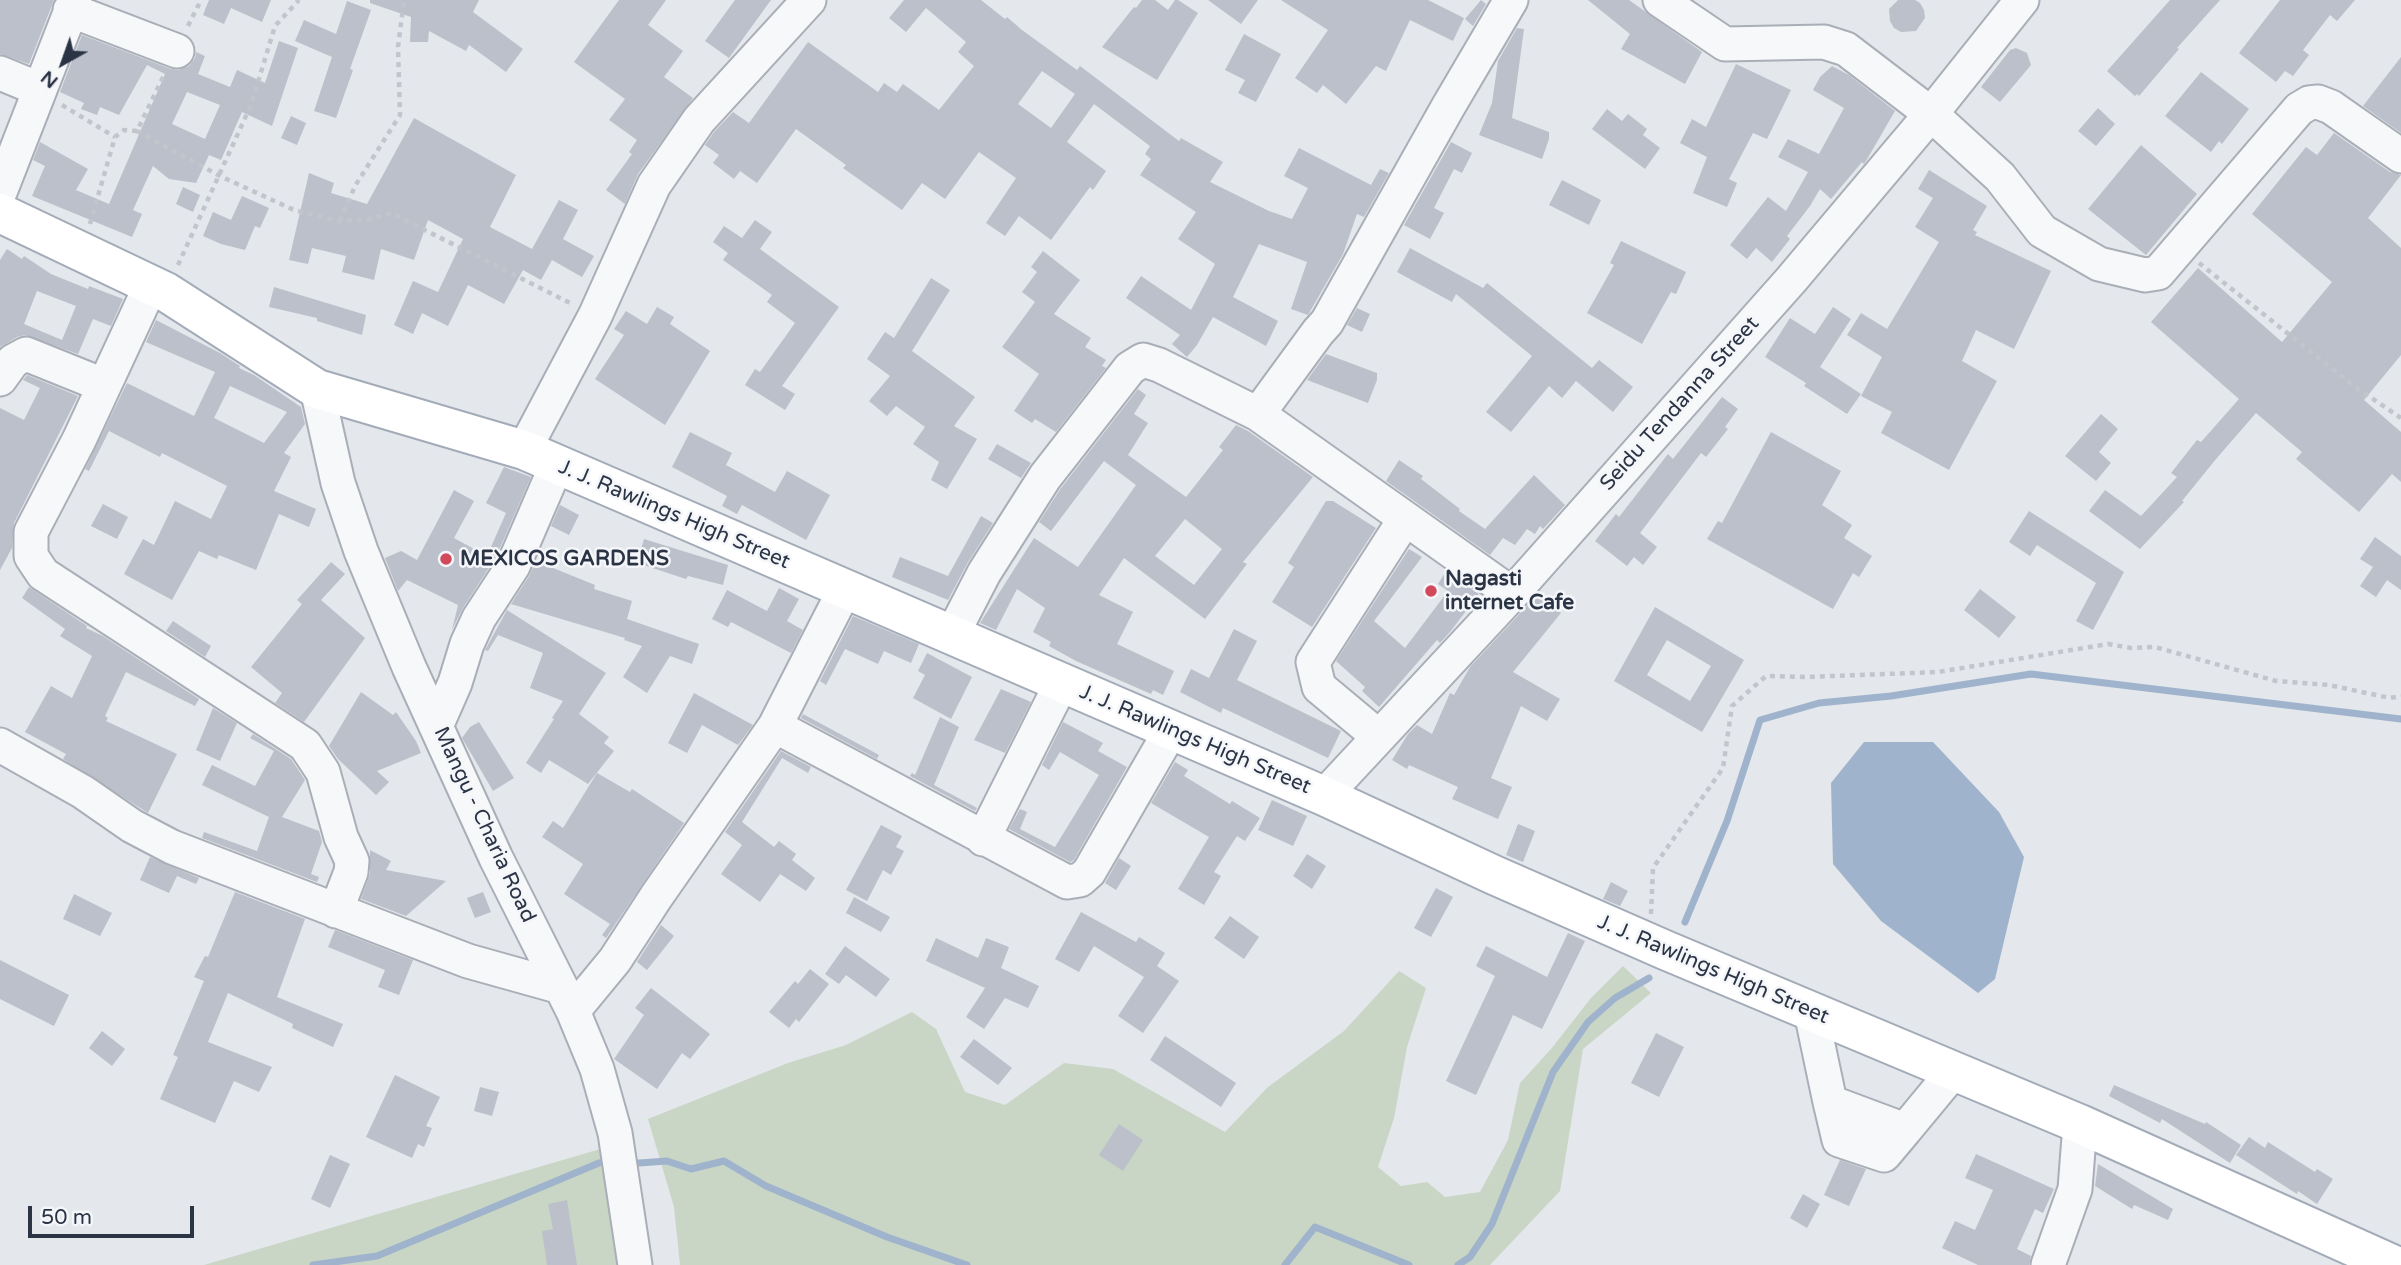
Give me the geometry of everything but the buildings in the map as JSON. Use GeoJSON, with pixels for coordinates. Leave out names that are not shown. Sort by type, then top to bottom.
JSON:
{"type":"FeatureCollection","features":[{"type":"Feature","properties":{"kind":"main road","name":"J. J. Rawlings High Street"},"geometry":{"type":"LineString","coordinates":[[0,213],[159,288],[317,388],[541,457],[1324,796],[1494,875],[1650,943],[2080,1124],[2395,1265]]}},
{"type":"Feature","properties":{"kind":"street"},"geometry":{"type":"LineString","coordinates":[[437,724],[478,618],[513,566],[541,457],[595,316],[654,185],[699,120],[808,0]]}},
{"type":"Feature","properties":{"kind":"street"},"geometry":{"type":"LineString","coordinates":[[1258,414],[1327,323],[1511,0]]}},
{"type":"Feature","properties":{"kind":"street"},"geometry":{"type":"LineString","coordinates":[[1660,0],[1725,44],[1824,42],[1846,49],[1931,114],[2000,177],[2042,232],[2099,264],[2145,275],[2158,273],[2181,249],[2299,109],[2309,103],[2318,102],[2332,107],[2401,156]]}},
{"type":"Feature","properties":{"kind":"street","name":"Seidu Tendanna Street"},"geometry":{"type":"LineString","coordinates":[[1324,796],[1512,594],[1791,280],[1931,114],[2022,0]]}},
{"type":"Feature","properties":{"kind":"street"},"geometry":{"type":"LineString","coordinates":[[0,192],[72,5],[177,51]]}},
{"type":"Feature","properties":{"kind":"street"},"geometry":{"type":"LineString","coordinates":[[0,73],[39,89]]}},
{"type":"Feature","properties":{"kind":"street"},"geometry":{"type":"LineString","coordinates":[[159,288],[103,385],[79,440],[31,532],[31,556],[43,573],[305,745],[323,772],[341,837],[352,861],[351,872],[336,911]]}},
{"type":"Feature","properties":{"kind":"street"},"geometry":{"type":"LineString","coordinates":[[0,379],[13,361],[26,354],[103,385]]}},
{"type":"Feature","properties":{"kind":"street"},"geometry":{"type":"LineString","coordinates":[[952,635],[984,573],[1045,477],[1129,368],[1143,360],[1159,365],[1258,414],[1512,594]]}},
{"type":"Feature","properties":{"kind":"street","name":"Mangu - Charia Road"},"geometry":{"type":"LineString","coordinates":[[317,388],[338,483],[361,551],[409,667],[496,858],[567,999],[597,1069],[615,1133],[635,1265]]}},
{"type":"Feature","properties":{"kind":"street"},"geometry":{"type":"LineString","coordinates":[[1379,737],[1319,687],[1313,662],[1405,519]]}},
{"type":"Feature","properties":{"kind":"street"},"geometry":{"type":"LineString","coordinates":[[0,745],[83,792],[132,826],[172,848],[567,999],[615,960],[775,726],[845,589]]}},
{"type":"Feature","properties":{"kind":"street"},"geometry":{"type":"LineString","coordinates":[[983,839],[1062,682]]}},
{"type":"Feature","properties":{"kind":"street"},"geometry":{"type":"LineString","coordinates":[[775,726],[1067,882],[1080,880],[1089,872],[1171,730]]}},
{"type":"Feature","properties":{"kind":"street"},"geometry":{"type":"LineString","coordinates":[[1811,1012],[1839,1140],[1884,1155],[1953,1072]]}},
{"type":"Feature","properties":{"kind":"street"},"geometry":{"type":"LineString","coordinates":[[2048,1265],[2076,1188],[2080,1124]]}},
{"type":"Feature","properties":{"kind":"path"},"geometry":{"type":"LineString","coordinates":[[137,131],[201,0]]}},
{"type":"Feature","properties":{"kind":"path"},"geometry":{"type":"LineString","coordinates":[[159,288],[220,176],[251,105],[275,26],[299,0]]}},
{"type":"Feature","properties":{"kind":"path"},"geometry":{"type":"LineString","coordinates":[[340,220],[355,186],[400,115],[398,47],[404,0]]}},
{"type":"Feature","properties":{"kind":"path"},"geometry":{"type":"LineString","coordinates":[[39,89],[115,137]]}},
{"type":"Feature","properties":{"kind":"path"},"geometry":{"type":"LineString","coordinates":[[82,252],[115,137],[124,130],[137,131],[220,176],[294,210],[340,220],[367,220],[391,213],[595,316]]}},
{"type":"Feature","properties":{"kind":"path"},"geometry":{"type":"LineString","coordinates":[[2181,249],[2354,386],[2401,418]]}},
{"type":"Feature","properties":{"kind":"path"},"geometry":{"type":"LineString","coordinates":[[1650,943],[1653,868],[1723,768],[1732,706],[1766,676],[1938,672],[2108,644],[2131,648],[2155,647],[2276,681],[2329,685],[2390,698],[2401,696]]}},
{"type":"Feature","properties":{"kind":"green space"},"geometry":{"type":"Polygon","coordinates":[[[1623,966],[1651,993],[1583,1049],[1560,1191],[1490,1265],[680,1265],[674,1207],[648,1119],[788,1063],[846,1045],[912,1012],[936,1029],[965,1092],[1005,1105],[1064,1063],[1113,1069],[1225,1132],[1268,1087],[1344,1031],[1399,971],[1426,988],[1407,1047],[1394,1118],[1378,1167],[1401,1186],[1427,1182],[1445,1197],[1480,1192],[1508,1140],[1520,1083],[1591,998],[1623,966]]]}},
{"type":"Feature","properties":{"kind":"green space"},"geometry":{"type":"Polygon","coordinates":[[[607,1147],[621,1265],[204,1265],[607,1147]]]}},
{"type":"Feature","properties":{"kind":"water"},"geometry":{"type":"Polygon","coordinates":[[[1864,742],[1933,742],[1999,812],[2024,857],[1995,979],[1978,993],[1881,921],[1833,864],[1831,783],[1864,742]]]}},
{"type":"Feature","properties":{"kind":"waterway"},"geometry":{"type":"LineString","coordinates":[[1685,922],[1727,821],[1760,720],[1819,703],[1891,696],[2031,674],[2401,719]]}},
{"type":"Feature","properties":{"kind":"waterway"},"geometry":{"type":"LineString","coordinates":[[1458,1265],[1470,1257],[1492,1224],[1553,1072],[1588,1022],[1615,998],[1649,978]]}},
{"type":"Feature","properties":{"kind":"waterway"},"geometry":{"type":"LineString","coordinates":[[639,1163],[667,1161],[691,1169],[724,1161],[766,1186],[887,1237],[967,1265]]}},
{"type":"Feature","properties":{"kind":"waterway"},"geometry":{"type":"LineString","coordinates":[[313,1265],[377,1256],[599,1163]]}},
{"type":"Feature","properties":{"kind":"waterway"},"geometry":{"type":"LineString","coordinates":[[1285,1265],[1315,1227],[1409,1265]]}},
{"type":"Feature","properties":{"kind":"place","name":"MEXICOS GARDENS"},"geometry":{"type":"Point","coordinates":[446,559]}},
{"type":"Feature","properties":{"kind":"place","name":"Nagasti internet Cafe"},"geometry":{"type":"Point","coordinates":[1431,591]}}]}
